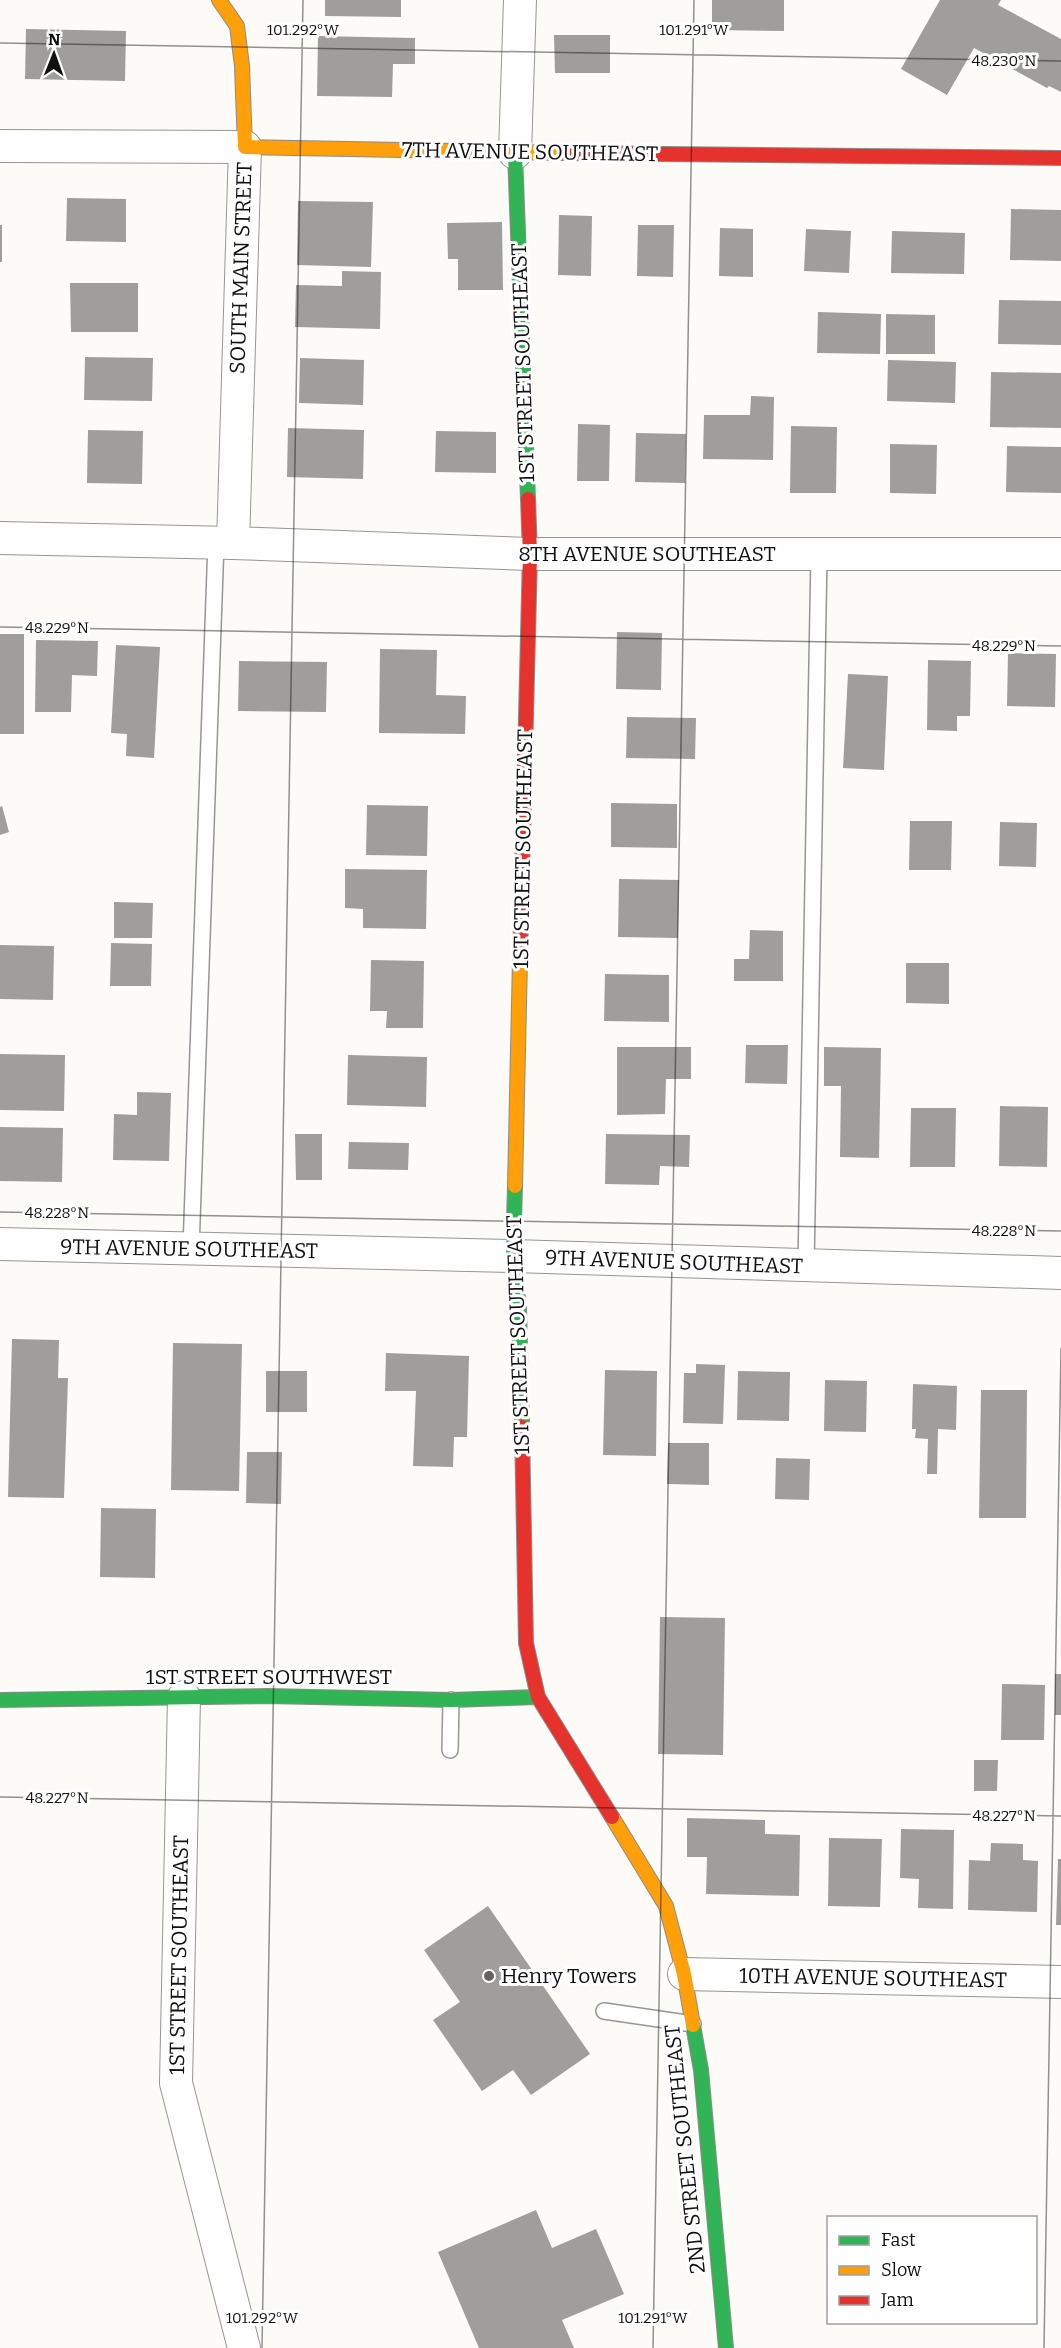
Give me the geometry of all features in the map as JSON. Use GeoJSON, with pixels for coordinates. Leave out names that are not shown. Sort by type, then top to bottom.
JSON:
{"type":"FeatureCollection","features":[{"type":"Feature","properties":{"kind":"street","name":"SOUTH MAIN STREET"},"geometry":{"type":"LineString","coordinates":[[219,0],[237,26],[242,66],[245,147],[224,542]]}},
{"type":"Feature","properties":{"kind":"street","name":"1ST STREET SOUTHEAST"},"geometry":{"type":"LineString","coordinates":[[520,0],[515,153],[530,554],[513,1256],[519,1307],[526,1643],[538,1697]]}},
{"type":"Feature","properties":{"kind":"street","name":"7TH AVENUE SOUTHEAST"},"geometry":{"type":"LineString","coordinates":[[0,146],[1061,158]]}},
{"type":"Feature","properties":{"kind":"street","name":"8TH AVENUE SOUTHEAST"},"geometry":{"type":"LineString","coordinates":[[0,538],[224,542],[530,554],[1061,554]]}},
{"type":"Feature","properties":{"kind":"street","name":"9TH AVENUE SOUTHEAST"},"geometry":{"type":"LineString","coordinates":[[0,1244],[513,1256],[1061,1274]]}},
{"type":"Feature","properties":{"kind":"street","name":"1ST STREET SOUTHWEST"},"geometry":{"type":"LineString","coordinates":[[0,1700],[267,1696],[451,1700],[538,1697]]}},
{"type":"Feature","properties":{"kind":"street","name":"1ST STREET SOUTHEAST"},"geometry":{"type":"LineString","coordinates":[[184,1697],[176,2083],[244,2348]]}},
{"type":"Feature","properties":{"kind":"street","name":"2ND STREET SOUTHEAST"},"geometry":{"type":"LineString","coordinates":[[538,1697],[666,1906],[684,1974],[701,2070],[726,2348]]}},
{"type":"Feature","properties":{"kind":"street","name":"10TH AVENUE SOUTHEAST"},"geometry":{"type":"LineString","coordinates":[[684,1974],[1061,1982]]}},
{"type":"Feature","properties":{"kind":"lane"},"geometry":{"type":"LineString","coordinates":[[191,1250],[224,542]]}},
{"type":"Feature","properties":{"kind":"lane"},"geometry":{"type":"LineString","coordinates":[[806,1267],[819,555]]}},
{"type":"Feature","properties":{"kind":"lane"},"geometry":{"type":"LineString","coordinates":[[450,1750],[451,1700]]}},
{"type":"Feature","properties":{"kind":"lane"},"geometry":{"type":"LineString","coordinates":[[604,2011],[693,2024]]}},
{"type":"Feature","properties":{"kind":"building"},"geometry":{"type":"Polygon","coordinates":[[[325,0],[401,0],[401,17],[325,16],[325,0]]]}},
{"type":"Feature","properties":{"kind":"building"},"geometry":{"type":"Polygon","coordinates":[[[712,0],[784,0],[784,31],[712,30],[712,0]]]}},
{"type":"Feature","properties":{"kind":"building"},"geometry":{"type":"Polygon","coordinates":[[[940,0],[1001,0],[998,5],[1061,39],[1061,92],[1049,86],[1047,88],[974,48],[947,95],[901,69],[940,0]]]}},
{"type":"Feature","properties":{"kind":"building"},"geometry":{"type":"Polygon","coordinates":[[[26,29],[126,31],[125,81],[25,79],[26,29]]]}},
{"type":"Feature","properties":{"kind":"building"},"geometry":{"type":"Polygon","coordinates":[[[554,35],[610,35],[610,73],[555,73],[554,35]]]}},
{"type":"Feature","properties":{"kind":"building"},"geometry":{"type":"Polygon","coordinates":[[[318,36],[415,38],[415,64],[393,64],[392,97],[317,96],[318,36]]]}},
{"type":"Feature","properties":{"kind":"building"},"geometry":{"type":"Polygon","coordinates":[[[67,198],[126,199],[126,242],[66,241],[67,198]]]}},
{"type":"Feature","properties":{"kind":"building"},"geometry":{"type":"Polygon","coordinates":[[[298,201],[373,202],[371,267],[297,265],[298,201]]]}},
{"type":"Feature","properties":{"kind":"building"},"geometry":{"type":"Polygon","coordinates":[[[1011,209],[1061,210],[1061,261],[1010,260],[1011,209]]]}},
{"type":"Feature","properties":{"kind":"building"},"geometry":{"type":"Polygon","coordinates":[[[559,215],[592,216],[591,276],[558,275],[559,215]]]}},
{"type":"Feature","properties":{"kind":"building"},"geometry":{"type":"Polygon","coordinates":[[[502,222],[503,290],[458,290],[458,259],[448,259],[447,223],[502,222]]]}},
{"type":"Feature","properties":{"kind":"building"},"geometry":{"type":"Polygon","coordinates":[[[0,225],[2,225],[2,262],[0,262],[0,225]]]}},
{"type":"Feature","properties":{"kind":"building"},"geometry":{"type":"Polygon","coordinates":[[[638,225],[674,225],[673,277],[637,276],[638,225]]]}},
{"type":"Feature","properties":{"kind":"building"},"geometry":{"type":"Polygon","coordinates":[[[720,228],[753,229],[753,277],[719,276],[720,228]]]}},
{"type":"Feature","properties":{"kind":"building"},"geometry":{"type":"Polygon","coordinates":[[[806,229],[851,231],[849,273],[804,271],[806,229]]]}},
{"type":"Feature","properties":{"kind":"building"},"geometry":{"type":"Polygon","coordinates":[[[892,231],[965,233],[964,274],[891,273],[892,231]]]}},
{"type":"Feature","properties":{"kind":"building"},"geometry":{"type":"Polygon","coordinates":[[[342,271],[381,272],[380,329],[295,327],[296,285],[342,286],[342,271]]]}},
{"type":"Feature","properties":{"kind":"building"},"geometry":{"type":"Polygon","coordinates":[[[70,283],[138,283],[138,332],[71,332],[70,283]]]}},
{"type":"Feature","properties":{"kind":"building"},"geometry":{"type":"Polygon","coordinates":[[[999,300],[1061,301],[1061,345],[998,344],[999,300]]]}},
{"type":"Feature","properties":{"kind":"building"},"geometry":{"type":"Polygon","coordinates":[[[818,312],[881,314],[880,354],[817,353],[818,312]]]}},
{"type":"Feature","properties":{"kind":"building"},"geometry":{"type":"Polygon","coordinates":[[[886,314],[935,315],[935,354],[886,354],[886,314]]]}},
{"type":"Feature","properties":{"kind":"building"},"geometry":{"type":"Polygon","coordinates":[[[85,357],[153,358],[152,401],[84,400],[85,357]]]}},
{"type":"Feature","properties":{"kind":"building"},"geometry":{"type":"Polygon","coordinates":[[[300,358],[364,360],[363,405],[299,403],[300,358]]]}},
{"type":"Feature","properties":{"kind":"building"},"geometry":{"type":"Polygon","coordinates":[[[888,360],[956,362],[955,403],[887,401],[888,360]]]}},
{"type":"Feature","properties":{"kind":"building"},"geometry":{"type":"Polygon","coordinates":[[[991,372],[1061,373],[1061,428],[990,427],[991,372]]]}},
{"type":"Feature","properties":{"kind":"building"},"geometry":{"type":"Polygon","coordinates":[[[751,396],[774,397],[773,460],[703,459],[704,415],[750,415],[751,396]]]}},
{"type":"Feature","properties":{"kind":"building"},"geometry":{"type":"Polygon","coordinates":[[[578,424],[610,425],[609,481],[577,481],[578,424]]]}},
{"type":"Feature","properties":{"kind":"building"},"geometry":{"type":"Polygon","coordinates":[[[791,426],[837,427],[836,493],[790,493],[791,426]]]}},
{"type":"Feature","properties":{"kind":"building"},"geometry":{"type":"Polygon","coordinates":[[[288,428],[364,430],[363,479],[287,477],[288,428]]]}},
{"type":"Feature","properties":{"kind":"building"},"geometry":{"type":"Polygon","coordinates":[[[88,430],[143,431],[142,484],[87,483],[88,430]]]}},
{"type":"Feature","properties":{"kind":"building"},"geometry":{"type":"Polygon","coordinates":[[[436,431],[496,432],[496,473],[435,472],[436,431]]]}},
{"type":"Feature","properties":{"kind":"building"},"geometry":{"type":"Polygon","coordinates":[[[636,433],[686,434],[685,483],[635,482],[636,433]]]}},
{"type":"Feature","properties":{"kind":"building"},"geometry":{"type":"Polygon","coordinates":[[[890,444],[937,445],[936,494],[890,493],[890,444]]]}},
{"type":"Feature","properties":{"kind":"building"},"geometry":{"type":"Polygon","coordinates":[[[1007,446],[1061,447],[1061,493],[1006,492],[1007,446]]]}},
{"type":"Feature","properties":{"kind":"building"},"geometry":{"type":"Polygon","coordinates":[[[617,632],[662,633],[661,690],[616,689],[617,632]]]}},
{"type":"Feature","properties":{"kind":"building"},"geometry":{"type":"Polygon","coordinates":[[[0,634],[24,634],[24,734],[0,734],[0,634]]]}},
{"type":"Feature","properties":{"kind":"building"},"geometry":{"type":"Polygon","coordinates":[[[36,640],[98,641],[97,676],[72,675],[71,712],[35,712],[36,640]]]}},
{"type":"Feature","properties":{"kind":"building"},"geometry":{"type":"Polygon","coordinates":[[[116,645],[160,647],[154,758],[126,756],[127,734],[111,733],[116,645]]]}},
{"type":"Feature","properties":{"kind":"building"},"geometry":{"type":"Polygon","coordinates":[[[380,649],[437,650],[436,695],[466,696],[465,734],[379,733],[380,649]]]}},
{"type":"Feature","properties":{"kind":"building"},"geometry":{"type":"Polygon","coordinates":[[[1008,653],[1056,654],[1055,707],[1007,706],[1008,653]]]}},
{"type":"Feature","properties":{"kind":"building"},"geometry":{"type":"Polygon","coordinates":[[[928,660],[971,661],[970,716],[957,716],[957,731],[927,730],[928,660]]]}},
{"type":"Feature","properties":{"kind":"building"},"geometry":{"type":"Polygon","coordinates":[[[239,661],[327,662],[326,712],[238,711],[239,661]]]}},
{"type":"Feature","properties":{"kind":"building"},"geometry":{"type":"Polygon","coordinates":[[[848,674],[888,676],[884,770],[843,768],[848,674]]]}},
{"type":"Feature","properties":{"kind":"building"},"geometry":{"type":"Polygon","coordinates":[[[627,717],[696,718],[695,759],[626,758],[627,717]]]}},
{"type":"Feature","properties":{"kind":"building"},"geometry":{"type":"Polygon","coordinates":[[[611,803],[677,804],[677,848],[611,847],[611,803]]]}},
{"type":"Feature","properties":{"kind":"building"},"geometry":{"type":"Polygon","coordinates":[[[367,805],[428,806],[427,856],[366,855],[367,805]]]}},
{"type":"Feature","properties":{"kind":"building"},"geometry":{"type":"Polygon","coordinates":[[[2,806],[9,832],[0,835],[0,807],[2,806]]]}},
{"type":"Feature","properties":{"kind":"building"},"geometry":{"type":"Polygon","coordinates":[[[910,821],[952,821],[951,870],[909,870],[910,821]]]}},
{"type":"Feature","properties":{"kind":"building"},"geometry":{"type":"Polygon","coordinates":[[[1000,822],[1037,823],[1036,867],[999,866],[1000,822]]]}},
{"type":"Feature","properties":{"kind":"building"},"geometry":{"type":"Polygon","coordinates":[[[345,869],[427,870],[426,929],[363,928],[363,909],[345,908],[345,869]]]}},
{"type":"Feature","properties":{"kind":"building"},"geometry":{"type":"Polygon","coordinates":[[[619,879],[679,880],[678,938],[618,937],[619,879]]]}},
{"type":"Feature","properties":{"kind":"building"},"geometry":{"type":"Polygon","coordinates":[[[114,902],[153,903],[152,938],[114,938],[114,902]]]}},
{"type":"Feature","properties":{"kind":"building"},"geometry":{"type":"Polygon","coordinates":[[[750,930],[783,931],[783,981],[734,981],[734,959],[749,959],[750,930]]]}},
{"type":"Feature","properties":{"kind":"building"},"geometry":{"type":"Polygon","coordinates":[[[111,943],[152,944],[151,986],[110,986],[111,943]]]}},
{"type":"Feature","properties":{"kind":"building"},"geometry":{"type":"Polygon","coordinates":[[[0,945],[54,946],[53,1000],[0,999],[0,945]]]}},
{"type":"Feature","properties":{"kind":"building"},"geometry":{"type":"Polygon","coordinates":[[[371,960],[424,961],[423,1028],[386,1028],[387,1011],[370,1011],[371,960]]]}},
{"type":"Feature","properties":{"kind":"building"},"geometry":{"type":"Polygon","coordinates":[[[906,963],[949,963],[949,1004],[906,1003],[906,963]]]}},
{"type":"Feature","properties":{"kind":"building"},"geometry":{"type":"Polygon","coordinates":[[[605,974],[669,975],[669,1022],[604,1021],[605,974]]]}},
{"type":"Feature","properties":{"kind":"building"},"geometry":{"type":"Polygon","coordinates":[[[746,1045],[788,1045],[787,1084],[745,1083],[746,1045]]]}},
{"type":"Feature","properties":{"kind":"building"},"geometry":{"type":"Polygon","coordinates":[[[617,1047],[691,1047],[691,1079],[666,1079],[665,1114],[617,1115],[617,1047]]]}},
{"type":"Feature","properties":{"kind":"building"},"geometry":{"type":"Polygon","coordinates":[[[824,1047],[881,1048],[879,1158],[840,1157],[841,1086],[824,1086],[824,1047]]]}},
{"type":"Feature","properties":{"kind":"building"},"geometry":{"type":"Polygon","coordinates":[[[0,1054],[65,1055],[64,1111],[0,1110],[0,1054]]]}},
{"type":"Feature","properties":{"kind":"building"},"geometry":{"type":"Polygon","coordinates":[[[348,1055],[427,1057],[426,1107],[347,1105],[348,1055]]]}},
{"type":"Feature","properties":{"kind":"building"},"geometry":{"type":"Polygon","coordinates":[[[137,1092],[171,1093],[169,1161],[113,1160],[114,1114],[137,1115],[137,1092]]]}},
{"type":"Feature","properties":{"kind":"building"},"geometry":{"type":"Polygon","coordinates":[[[1000,1106],[1048,1107],[1047,1167],[999,1166],[1000,1106]]]}},
{"type":"Feature","properties":{"kind":"building"},"geometry":{"type":"Polygon","coordinates":[[[911,1108],[956,1108],[955,1167],[910,1167],[911,1108]]]}},
{"type":"Feature","properties":{"kind":"building"},"geometry":{"type":"Polygon","coordinates":[[[0,1127],[63,1128],[62,1182],[0,1181],[0,1127]]]}},
{"type":"Feature","properties":{"kind":"building"},"geometry":{"type":"Polygon","coordinates":[[[295,1134],[322,1134],[322,1180],[296,1180],[295,1134]]]}},
{"type":"Feature","properties":{"kind":"building"},"geometry":{"type":"Polygon","coordinates":[[[606,1134],[690,1135],[689,1167],[660,1166],[659,1185],[605,1184],[606,1134]]]}},
{"type":"Feature","properties":{"kind":"building"},"geometry":{"type":"Polygon","coordinates":[[[349,1142],[409,1143],[408,1170],[348,1169],[349,1142]]]}},
{"type":"Feature","properties":{"kind":"building"},"geometry":{"type":"Polygon","coordinates":[[[12,1339],[59,1340],[58,1378],[68,1378],[64,1498],[8,1497],[12,1339]]]}},
{"type":"Feature","properties":{"kind":"building"},"geometry":{"type":"Polygon","coordinates":[[[173,1343],[242,1344],[239,1491],[171,1490],[173,1343]]]}},
{"type":"Feature","properties":{"kind":"building"},"geometry":{"type":"Polygon","coordinates":[[[386,1353],[469,1356],[467,1437],[454,1437],[453,1467],[413,1466],[416,1391],[385,1391],[386,1353]]]}},
{"type":"Feature","properties":{"kind":"building"},"geometry":{"type":"Polygon","coordinates":[[[696,1364],[725,1365],[723,1424],[683,1423],[684,1373],[696,1373],[696,1364]]]}},
{"type":"Feature","properties":{"kind":"building"},"geometry":{"type":"Polygon","coordinates":[[[605,1370],[657,1371],[656,1456],[603,1455],[605,1370]]]}},
{"type":"Feature","properties":{"kind":"building"},"geometry":{"type":"Polygon","coordinates":[[[266,1371],[307,1371],[307,1412],[266,1412],[266,1371]]]}},
{"type":"Feature","properties":{"kind":"building"},"geometry":{"type":"Polygon","coordinates":[[[738,1371],[790,1372],[789,1421],[737,1420],[738,1371]]]}},
{"type":"Feature","properties":{"kind":"building"},"geometry":{"type":"Polygon","coordinates":[[[825,1380],[867,1381],[866,1432],[824,1431],[825,1380]]]}},
{"type":"Feature","properties":{"kind":"building"},"geometry":{"type":"Polygon","coordinates":[[[913,1384],[957,1386],[956,1430],[938,1429],[937,1474],[927,1474],[928,1439],[915,1438],[916,1429],[912,1429],[913,1384]]]}},
{"type":"Feature","properties":{"kind":"building"},"geometry":{"type":"Polygon","coordinates":[[[981,1390],[1027,1390],[1026,1518],[979,1518],[981,1390]]]}},
{"type":"Feature","properties":{"kind":"building"},"geometry":{"type":"Polygon","coordinates":[[[668,1443],[709,1443],[709,1485],[667,1484],[668,1443]]]}},
{"type":"Feature","properties":{"kind":"building"},"geometry":{"type":"Polygon","coordinates":[[[247,1452],[282,1452],[281,1504],[246,1503],[247,1452]]]}},
{"type":"Feature","properties":{"kind":"building"},"geometry":{"type":"Polygon","coordinates":[[[776,1458],[810,1459],[809,1500],[775,1499],[776,1458]]]}},
{"type":"Feature","properties":{"kind":"building"},"geometry":{"type":"Polygon","coordinates":[[[101,1508],[156,1509],[155,1578],[100,1577],[101,1508]]]}},
{"type":"Feature","properties":{"kind":"building"},"geometry":{"type":"Polygon","coordinates":[[[660,1617],[725,1618],[723,1755],[658,1754],[660,1617]]]}},
{"type":"Feature","properties":{"kind":"building"},"geometry":{"type":"Polygon","coordinates":[[[1055,1674],[1061,1674],[1061,1715],[1055,1715],[1055,1674]]]}},
{"type":"Feature","properties":{"kind":"building"},"geometry":{"type":"Polygon","coordinates":[[[1002,1684],[1045,1685],[1044,1740],[1001,1740],[1002,1684]]]}},
{"type":"Feature","properties":{"kind":"building"},"geometry":{"type":"Polygon","coordinates":[[[974,1760],[998,1760],[997,1791],[974,1791],[974,1760]]]}},
{"type":"Feature","properties":{"kind":"building"},"geometry":{"type":"Polygon","coordinates":[[[687,1818],[765,1820],[765,1834],[800,1835],[799,1896],[706,1894],[707,1857],[687,1857],[687,1818]]]}},
{"type":"Feature","properties":{"kind":"building"},"geometry":{"type":"Polygon","coordinates":[[[901,1829],[954,1830],[953,1909],[918,1908],[919,1879],[900,1878],[901,1829]]]}},
{"type":"Feature","properties":{"kind":"building"},"geometry":{"type":"Polygon","coordinates":[[[829,1838],[882,1839],[880,1907],[828,1906],[829,1838]]]}},
{"type":"Feature","properties":{"kind":"building"},"geometry":{"type":"Polygon","coordinates":[[[991,1843],[1023,1844],[1023,1860],[1038,1861],[1037,1912],[968,1910],[969,1860],[990,1861],[991,1843]]]}},
{"type":"Feature","properties":{"kind":"building"},"geometry":{"type":"Polygon","coordinates":[[[1058,1859],[1061,1859],[1061,1925],[1056,1925],[1058,1859]]]}},
{"type":"Feature","properties":{"kind":"building","name":"Henry Towers"},"geometry":{"type":"Polygon","coordinates":[[[488,1906],[590,2054],[531,2095],[513,2070],[482,2091],[433,2020],[460,2002],[424,1950],[488,1906]]]}},
{"type":"Feature","properties":{"kind":"building"},"geometry":{"type":"Polygon","coordinates":[[[536,2210],[552,2248],[596,2229],[624,2294],[562,2320],[574,2348],[479,2348],[438,2252],[536,2210]]]}},
{"type":"Feature","properties":{"kind":"traffic: fast"},"geometry":{"type":"LineString","coordinates":[[515,153],[528,499]]}},
{"type":"Feature","properties":{"kind":"traffic: fast"},"geometry":{"type":"LineString","coordinates":[[515,1186],[513,1256],[519,1307],[522,1427]]}},
{"type":"Feature","properties":{"kind":"traffic: fast"},"geometry":{"type":"LineString","coordinates":[[0,1700],[267,1696],[451,1700],[538,1697]]}},
{"type":"Feature","properties":{"kind":"traffic: fast"},"geometry":{"type":"LineString","coordinates":[[693,2025],[701,2070],[726,2348]]}},
{"type":"Feature","properties":{"kind":"traffic: slow"},"geometry":{"type":"LineString","coordinates":[[219,0],[237,26],[242,66],[245,147],[564,153]]}},
{"type":"Feature","properties":{"kind":"traffic: slow"},"geometry":{"type":"LineString","coordinates":[[515,1186],[520,959]]}},
{"type":"Feature","properties":{"kind":"traffic: slow"},"geometry":{"type":"LineString","coordinates":[[612,1817],[666,1906],[684,1974],[693,2025]]}},
{"type":"Feature","properties":{"kind":"traffic: jam"},"geometry":{"type":"LineString","coordinates":[[564,153],[1061,158]]}},
{"type":"Feature","properties":{"kind":"traffic: jam"},"geometry":{"type":"LineString","coordinates":[[520,959],[530,554],[528,499]]}},
{"type":"Feature","properties":{"kind":"traffic: jam"},"geometry":{"type":"LineString","coordinates":[[522,1427],[526,1643],[538,1697],[612,1817]]}},
{"type":"Feature","properties":{"kind":"place","name":"Henry Towers"},"geometry":{"type":"Point","coordinates":[489,1976]}}]}
